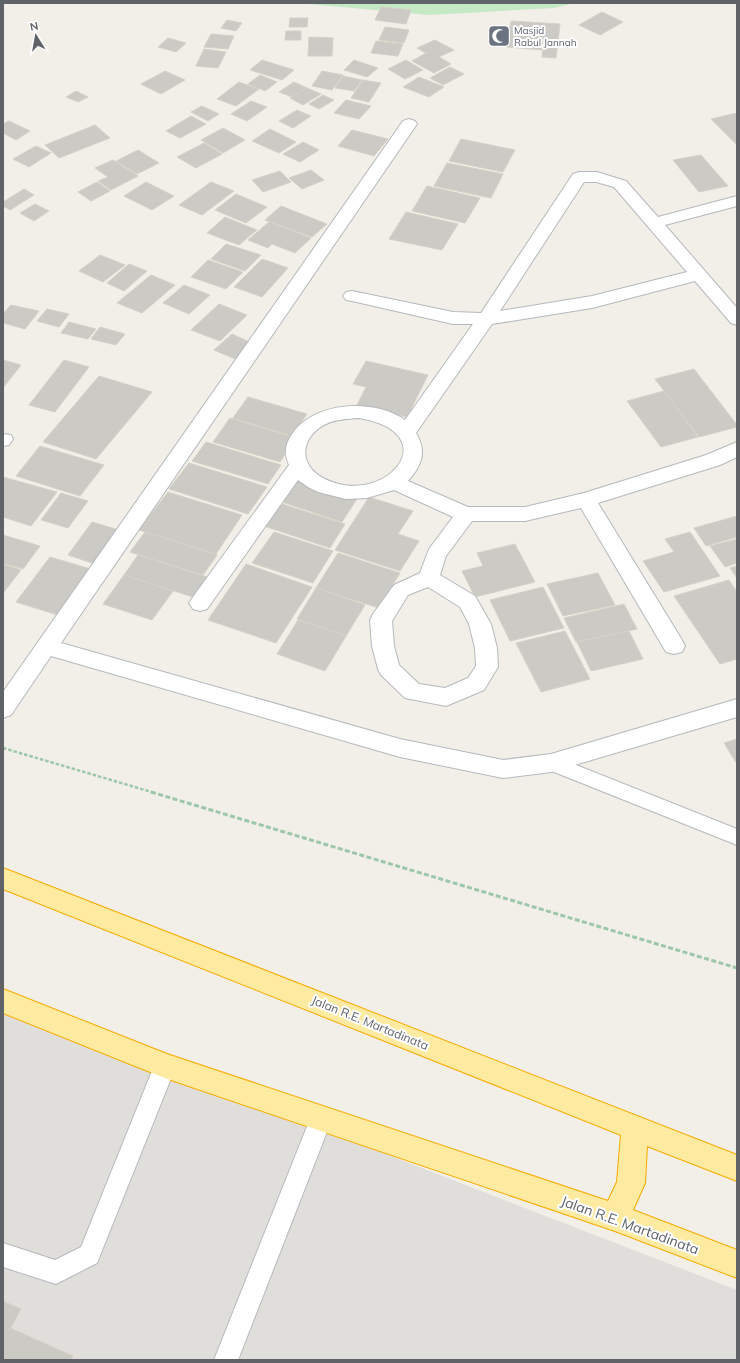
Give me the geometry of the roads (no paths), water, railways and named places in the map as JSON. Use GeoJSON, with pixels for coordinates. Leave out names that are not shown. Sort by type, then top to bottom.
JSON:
{"type":"FeatureCollection","features":[{"type":"Feature","properties":{"kind":"highway","name":"Jalan R.E. Martadinata"},"geometry":{"type":"LineString","coordinates":[[3,878],[737,1168]]}},
{"type":"Feature","properties":{"kind":"highway","name":"Jalan R.E. Martadinata"},"geometry":{"type":"LineString","coordinates":[[3,1001],[165,1066],[615,1218],[737,1264]]}},
{"type":"Feature","properties":{"kind":"highway"},"geometry":{"type":"LineString","coordinates":[[615,1218],[630,1183],[635,1128]]}},
{"type":"Feature","properties":{"kind":"street"},"geometry":{"type":"LineString","coordinates":[[3,709],[409,124]]}},
{"type":"Feature","properties":{"kind":"street"},"geometry":{"type":"LineString","coordinates":[[406,432],[486,319],[578,177],[597,177],[620,184],[697,275],[737,319]]}},
{"type":"Feature","properties":{"kind":"street"},"geometry":{"type":"LineString","coordinates":[[654,223],[737,201]]}},
{"type":"Feature","properties":{"kind":"street"},"geometry":{"type":"LineString","coordinates":[[352,296],[453,318],[486,319],[592,302],[697,275]]}},
{"type":"Feature","properties":{"kind":"street"},"geometry":{"type":"LineString","coordinates":[[719,300],[737,297]]}},
{"type":"Feature","properties":{"kind":"street"},"geometry":{"type":"LineString","coordinates":[[359,412],[378,415],[394,422],[406,432],[412,445],[412,459],[405,472],[393,482],[376,489],[358,492],[338,491],[316,483],[307,477],[298,466],[294,452],[298,439],[307,427],[322,418],[340,413],[359,412]]}},
{"type":"Feature","properties":{"kind":"street"},"geometry":{"type":"LineString","coordinates":[[393,482],[466,514],[525,514],[586,500],[713,460],[737,449]]}},
{"type":"Feature","properties":{"kind":"street"},"geometry":{"type":"LineString","coordinates":[[200,603],[298,466]]}},
{"type":"Feature","properties":{"kind":"street"},"geometry":{"type":"LineString","coordinates":[[586,500],[674,646]]}},
{"type":"Feature","properties":{"kind":"street"},"geometry":{"type":"LineString","coordinates":[[429,578],[436,554],[466,514]]}},
{"type":"Feature","properties":{"kind":"street"},"geometry":{"type":"LineString","coordinates":[[429,578],[468,602],[480,624],[486,648],[487,667],[476,684],[446,697],[413,692],[388,669],[383,646],[381,620],[401,590],[429,578]]}},
{"type":"Feature","properties":{"kind":"street"},"geometry":{"type":"LineString","coordinates":[[47,647],[400,748],[503,769],[551,763],[737,708]]}},
{"type":"Feature","properties":{"kind":"lane"},"geometry":{"type":"LineString","coordinates":[[551,763],[737,837]]}},
{"type":"Feature","properties":{"kind":"lane"},"geometry":{"type":"LineString","coordinates":[[3,1255],[56,1272],[89,1255],[165,1066]]}},
{"type":"Feature","properties":{"kind":"lane"},"geometry":{"type":"LineString","coordinates":[[226,1360],[321,1119]]}},
{"type":"Feature","properties":{"kind":"place","name":"Masjid Rabul Jannah"},"geometry":{"type":"Point","coordinates":[499,36]}}]}
